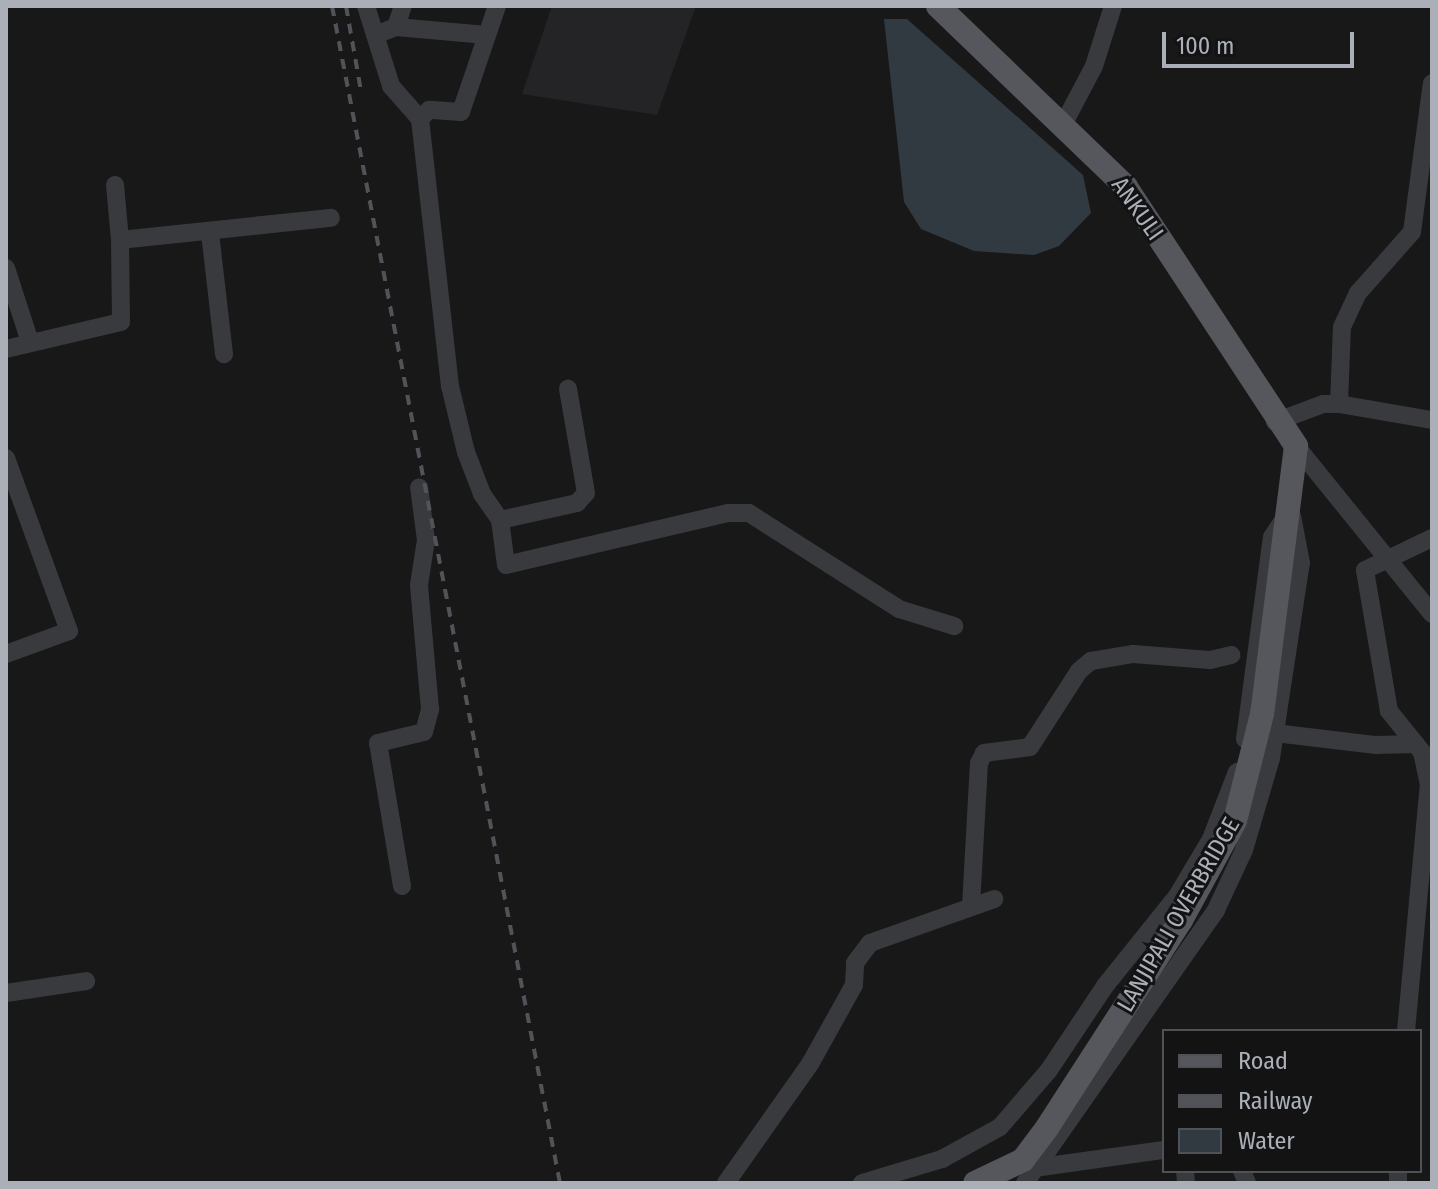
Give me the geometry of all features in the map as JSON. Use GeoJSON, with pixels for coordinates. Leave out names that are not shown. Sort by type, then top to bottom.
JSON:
{"type":"FeatureCollection","features":[{"type":"Feature","properties":{"kind":"main road","name":"ANKULI"},"geometry":{"type":"LineString","coordinates":[[938,6],[1064,123],[1126,187],[1275,422],[1296,446]]}},
{"type":"Feature","properties":{"kind":"main road","name":"LANJIPALI OVERBRIDGE"},"geometry":{"type":"LineString","coordinates":[[975,1183],[1009,1171],[1032,1148],[1128,1006],[1235,821],[1262,714],[1296,446]]}},
{"type":"Feature","properties":{"kind":"street"},"geometry":{"type":"LineString","coordinates":[[366,6],[391,86],[420,119],[458,428],[482,494],[500,520],[506,565],[728,513],[749,513],[899,609],[954,626]]}},
{"type":"Feature","properties":{"kind":"street"},"geometry":{"type":"LineString","coordinates":[[396,27],[403,6]]}},
{"type":"Feature","properties":{"kind":"street"},"geometry":{"type":"LineString","coordinates":[[420,119],[429,110],[461,112],[497,6]]}},
{"type":"Feature","properties":{"kind":"street"},"geometry":{"type":"LineString","coordinates":[[1064,123],[1094,66],[1113,6]]}},
{"type":"Feature","properties":{"kind":"street"},"geometry":{"type":"LineString","coordinates":[[375,35],[396,27],[487,35]]}},
{"type":"Feature","properties":{"kind":"street"},"geometry":{"type":"LineString","coordinates":[[1339,404],[1342,327],[1358,293],[1412,232],[1432,83]]}},
{"type":"Feature","properties":{"kind":"street"},"geometry":{"type":"LineString","coordinates":[[6,349],[121,322],[120,240],[115,185]]}},
{"type":"Feature","properties":{"kind":"street"},"geometry":{"type":"LineString","coordinates":[[120,240],[331,218]]}},
{"type":"Feature","properties":{"kind":"street"},"geometry":{"type":"LineString","coordinates":[[210,233],[224,354]]}},
{"type":"Feature","properties":{"kind":"street"},"geometry":{"type":"LineString","coordinates":[[6,268],[30,342]]}},
{"type":"Feature","properties":{"kind":"street"},"geometry":{"type":"LineString","coordinates":[[500,520],[577,503],[586,493],[568,389]]}},
{"type":"Feature","properties":{"kind":"street"},"geometry":{"type":"LineString","coordinates":[[1275,422],[1323,404],[1432,420]]}},
{"type":"Feature","properties":{"kind":"street"},"geometry":{"type":"LineString","coordinates":[[1296,446],[1345,502],[1382,557],[1432,614]]}},
{"type":"Feature","properties":{"kind":"street"},"geometry":{"type":"LineString","coordinates":[[6,458],[69,631],[6,654]]}},
{"type":"Feature","properties":{"kind":"street"},"geometry":{"type":"LineString","coordinates":[[402,886],[378,743],[424,732],[430,709],[419,585],[426,540],[419,487]]}},
{"type":"Feature","properties":{"kind":"street"},"geometry":{"type":"LineString","coordinates":[[1025,1183],[1041,1167],[1216,910],[1249,836],[1275,733],[1301,563],[1290,510]]}},
{"type":"Feature","properties":{"kind":"street"},"geometry":{"type":"LineString","coordinates":[[862,1183],[942,1159],[1000,1127],[1049,1070],[1105,986],[1177,896],[1211,839],[1235,779],[1248,725],[1272,537],[1290,510]]}},
{"type":"Feature","properties":{"kind":"street"},"geometry":{"type":"LineString","coordinates":[[1406,1029],[1429,785],[1416,744],[1389,711],[1365,570],[1382,557],[1432,538]]}},
{"type":"Feature","properties":{"kind":"street"},"geometry":{"type":"LineString","coordinates":[[971,906],[979,763],[984,753],[1030,747],[1079,671],[1091,661],[1133,654],[1210,660],[1231,655]]}},
{"type":"Feature","properties":{"kind":"street"},"geometry":{"type":"LineString","coordinates":[[1275,733],[1376,745],[1416,744]]}},
{"type":"Feature","properties":{"kind":"street"},"geometry":{"type":"LineString","coordinates":[[726,1183],[810,1064],[854,985],[861,953],[870,943],[994,899]]}},
{"type":"Feature","properties":{"kind":"street"},"geometry":{"type":"LineString","coordinates":[[6,993],[86,981]]}},
{"type":"Feature","properties":{"kind":"street"},"geometry":{"type":"LineString","coordinates":[[1041,1167],[1162,1150]]}},
{"type":"Feature","properties":{"kind":"shaded area"},"geometry":{"type":"Polygon","coordinates":[[[552,6],[696,6],[657,115],[522,94],[552,6]]]}},
{"type":"Feature","properties":{"kind":"water"},"geometry":{"type":"Polygon","coordinates":[[[884,19],[907,19],[1083,175],[1091,213],[1059,246],[1034,255],[974,251],[921,229],[904,202],[884,19]]]}},
{"type":"Feature","properties":{"kind":"railway"},"geometry":{"type":"LineString","coordinates":[[332,6],[560,1183]]}},
{"type":"Feature","properties":{"kind":"railway"},"geometry":{"type":"LineString","coordinates":[[346,6],[361,91]]}}]}
